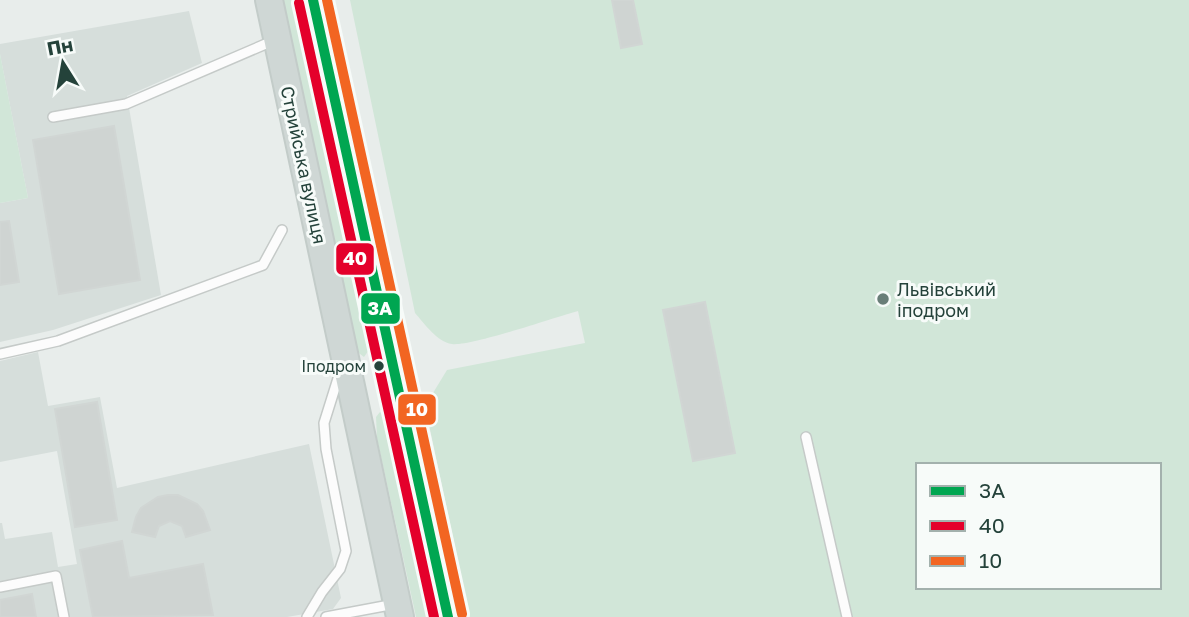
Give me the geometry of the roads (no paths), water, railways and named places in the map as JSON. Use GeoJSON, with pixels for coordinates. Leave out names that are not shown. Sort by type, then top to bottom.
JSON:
{"type":"FeatureCollection","features":[{"type":"Feature","properties":{"kind":"main road","name":"Стрийська вулиця"},"geometry":{"type":"LineString","coordinates":[[269,0],[399,610]]}},
{"type":"Feature","properties":{"kind":"main road"},"geometry":{"type":"LineString","coordinates":[[313,0],[448,617]]}},
{"type":"Feature","properties":{"kind":"lane"},"geometry":{"type":"LineString","coordinates":[[54,117],[126,104],[277,40]]}},
{"type":"Feature","properties":{"kind":"lane"},"geometry":{"type":"LineString","coordinates":[[0,354],[58,341],[263,265],[282,230]]}},
{"type":"Feature","properties":{"kind":"lane"},"geometry":{"type":"LineString","coordinates":[[307,617],[340,569],[346,551],[324,423],[345,357]]}},
{"type":"Feature","properties":{"kind":"lane"},"geometry":{"type":"LineString","coordinates":[[806,437],[847,617]]}},
{"type":"Feature","properties":{"kind":"lane"},"geometry":{"type":"LineString","coordinates":[[0,587],[57,576],[64,617]]}},
{"type":"Feature","properties":{"kind":"lane"},"geometry":{"type":"LineString","coordinates":[[326,617],[399,610]]}},
{"type":"Feature","properties":{"kind":"place","name":"Львівський іподром"},"geometry":{"type":"Point","coordinates":[883,299]}},
{"type":"Feature","properties":{"kind":"place","name":"Іподром"},"geometry":{"type":"Point","coordinates":[379,366]}}]}
